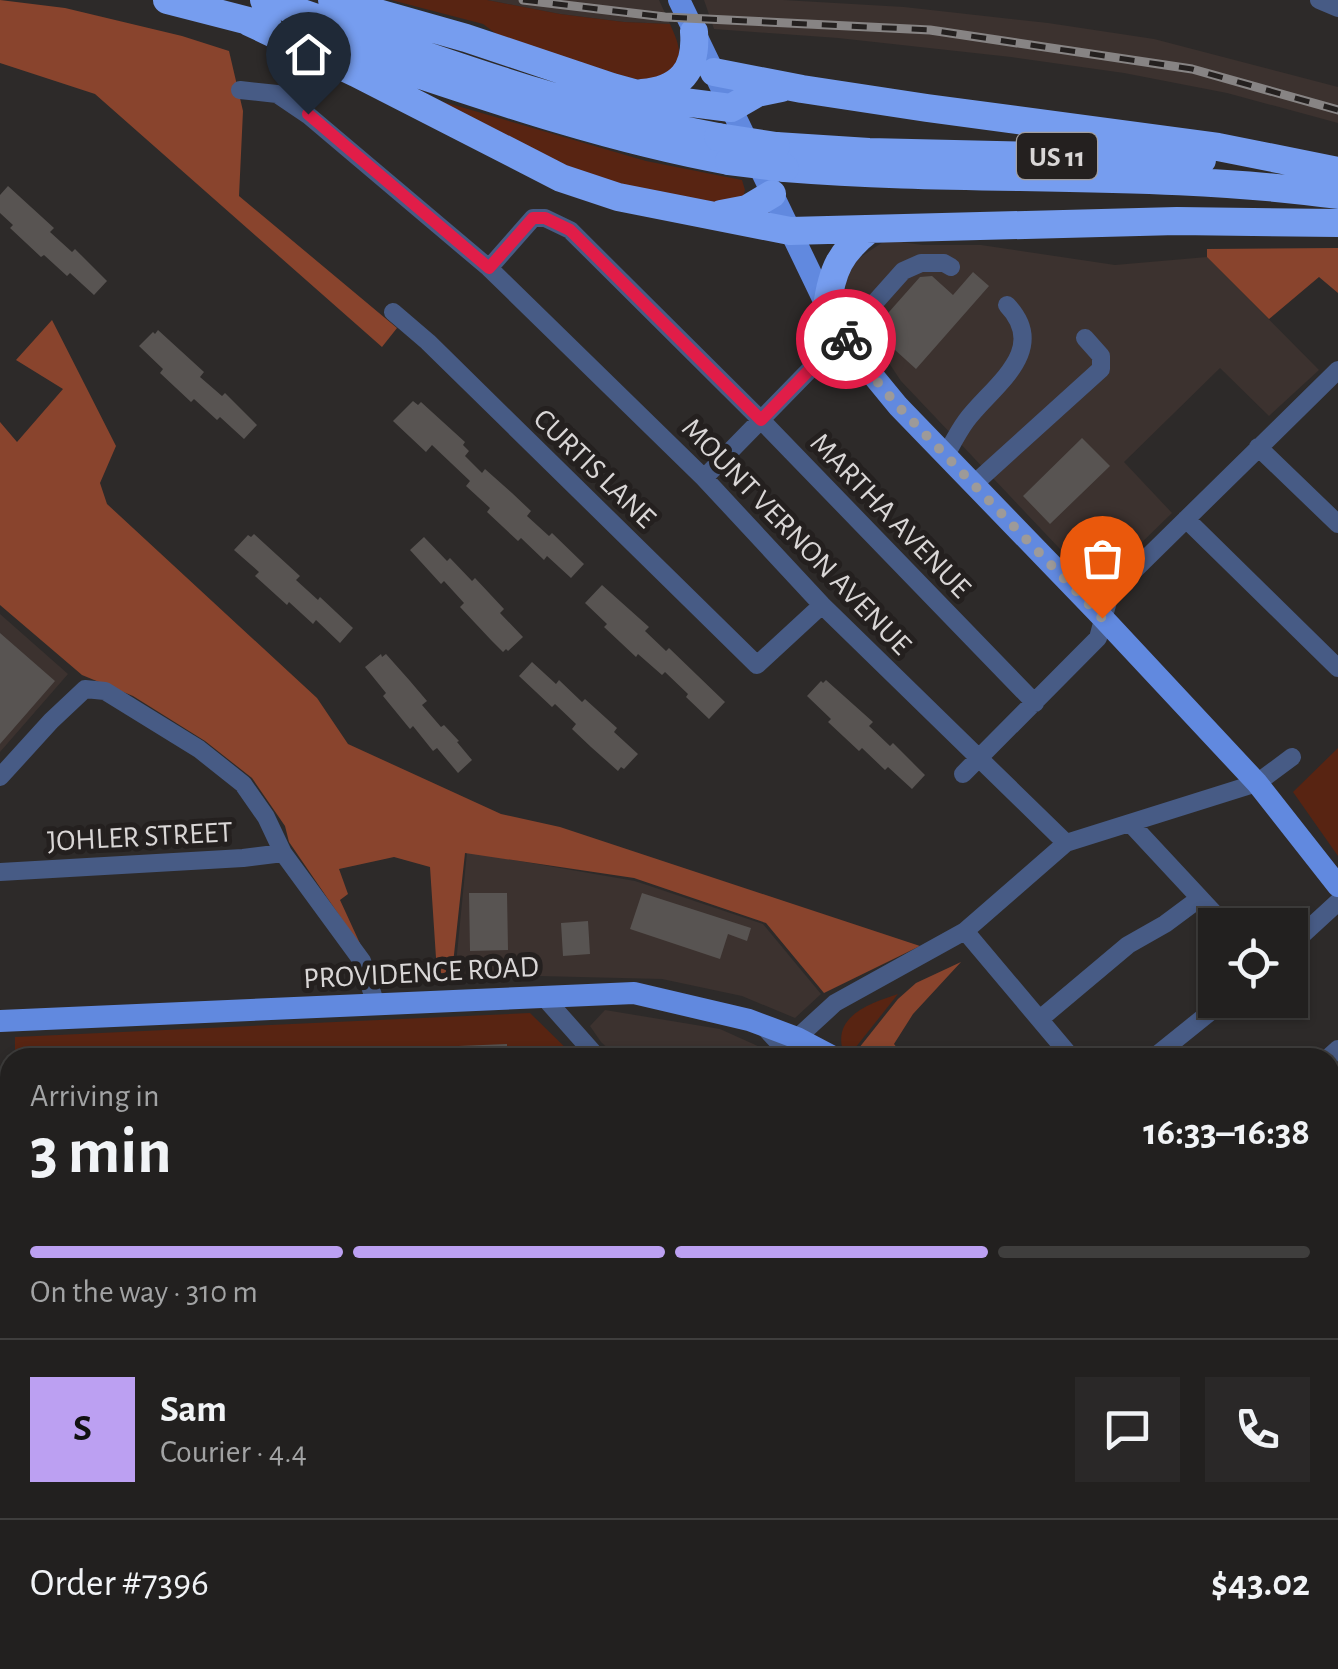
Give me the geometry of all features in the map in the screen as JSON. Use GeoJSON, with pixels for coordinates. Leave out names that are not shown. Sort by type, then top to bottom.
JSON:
{"type":"FeatureCollection","features":[{"type":"Feature","properties":{"kind":"highway","name":"US 11"},"geometry":{"type":"LineString","coordinates":[[167,0],[256,11],[328,44],[602,133],[868,173],[1171,180],[1338,195]]}},
{"type":"Feature","properties":{"kind":"highway"},"geometry":{"type":"LineString","coordinates":[[332,0],[480,42],[634,94],[673,102],[731,108],[768,90],[802,89]]}},
{"type":"Feature","properties":{"kind":"highway"},"geometry":{"type":"LineString","coordinates":[[256,11],[356,73],[560,178],[618,197],[790,231],[1177,220],[1338,223]]}},
{"type":"Feature","properties":{"kind":"highway"},"geometry":{"type":"LineString","coordinates":[[634,94],[660,91],[678,82],[691,64],[694,32]]}},
{"type":"Feature","properties":{"kind":"highway"},"geometry":{"type":"LineString","coordinates":[[714,72],[964,114],[1218,146],[1338,172]]}},
{"type":"Feature","properties":{"kind":"highway","name":"US 11"},"geometry":{"type":"LineString","coordinates":[[781,157],[869,152],[1172,159],[1338,172]]}},
{"type":"Feature","properties":{"kind":"highway"},"geometry":{"type":"LineString","coordinates":[[710,214],[738,212],[772,194]]}},
{"type":"Feature","properties":{"kind":"highway"},"geometry":{"type":"LineString","coordinates":[[826,307],[840,259],[870,229]]}},
{"type":"Feature","properties":{"kind":"main road"},"geometry":{"type":"LineString","coordinates":[[679,0],[826,307],[879,384],[1257,783],[1338,886]]}},
{"type":"Feature","properties":{"kind":"main road","name":"PROVIDENCE ROAD"},"geometry":{"type":"LineString","coordinates":[[0,1021],[634,993],[762,1025],[795,1048]]}},
{"type":"Feature","properties":{"kind":"street"},"geometry":{"type":"LineString","coordinates":[[1318,0],[1338,8]]}},
{"type":"Feature","properties":{"kind":"street","name":"MOUNT VERNON AVENUE"},"geometry":{"type":"LineString","coordinates":[[240,90],[277,94],[308,114],[489,268],[704,478],[822,604],[1066,843]]}},
{"type":"Feature","properties":{"kind":"street","name":"MARTHA AVENUE"},"geometry":{"type":"LineString","coordinates":[[489,268],[533,218],[545,218],[570,230],[761,420],[1034,703]]}},
{"type":"Feature","properties":{"kind":"street"},"geometry":{"type":"LineString","coordinates":[[704,478],[902,271],[921,264],[944,263],[951,267]]}},
{"type":"Feature","properties":{"kind":"street"},"geometry":{"type":"LineString","coordinates":[[946,455],[966,420],[1008,375],[1022,353],[1020,327],[1007,305]]}},
{"type":"Feature","properties":{"kind":"street","name":"CURTIS LANE"},"geometry":{"type":"LineString","coordinates":[[392,312],[428,342],[757,665],[822,604]]}},
{"type":"Feature","properties":{"kind":"street"},"geometry":{"type":"LineString","coordinates":[[974,484],[1101,370],[1100,356],[1085,338]]}},
{"type":"Feature","properties":{"kind":"street"},"geometry":{"type":"LineString","coordinates":[[963,774],[1098,638],[1110,594],[1338,370]]}},
{"type":"Feature","properties":{"kind":"street"},"geometry":{"type":"LineString","coordinates":[[1258,448],[1338,524]]}},
{"type":"Feature","properties":{"kind":"street"},"geometry":{"type":"LineString","coordinates":[[1186,519],[1338,668]]}},
{"type":"Feature","properties":{"kind":"street"},"geometry":{"type":"LineString","coordinates":[[0,777],[85,688],[105,691],[199,748],[243,784],[266,817],[283,853],[362,961],[376,1005]]}},
{"type":"Feature","properties":{"kind":"street"},"geometry":{"type":"LineString","coordinates":[[795,1048],[835,1003],[965,931],[1066,843],[1257,783],[1292,757]]}},
{"type":"Feature","properties":{"kind":"street"},"geometry":{"type":"LineString","coordinates":[[1131,824],[1209,908]]}},
{"type":"Feature","properties":{"kind":"street","name":"JOHLER STREET"},"geometry":{"type":"LineString","coordinates":[[0,872],[283,853]]}},
{"type":"Feature","properties":{"kind":"street"},"geometry":{"type":"LineString","coordinates":[[1040,1019],[1128,944],[1165,924],[1200,898]]}},
{"type":"Feature","properties":{"kind":"street"},"geometry":{"type":"LineString","coordinates":[[1308,930],[1338,902]]}},
{"type":"Feature","properties":{"kind":"street"},"geometry":{"type":"LineString","coordinates":[[965,931],[1064,1048]]}},
{"type":"Feature","properties":{"kind":"street"},"geometry":{"type":"LineString","coordinates":[[543,996],[589,1048]]}},
{"type":"Feature","properties":{"kind":"street"},"geometry":{"type":"LineString","coordinates":[[1165,1048],[1203,1018]]}},
{"type":"Feature","properties":{"kind":"shaded area"},"geometry":{"type":"Polygon","coordinates":[[[0,0],[65,8],[229,51],[243,111],[239,196],[397,328],[382,347],[95,94],[0,63],[0,0]]]}},
{"type":"Feature","properties":{"kind":"shaded area"},"geometry":{"type":"Polygon","coordinates":[[[391,0],[487,0],[560,14],[670,24],[679,51],[678,69],[646,81],[627,77],[503,39],[483,24],[391,0]]]}},
{"type":"Feature","properties":{"kind":"shaded area"},"geometry":{"type":"Polygon","coordinates":[[[487,0],[659,0],[670,24],[560,14],[487,0]]]}},
{"type":"Feature","properties":{"kind":"shaded area"},"geometry":{"type":"Polygon","coordinates":[[[704,0],[904,7],[1154,39],[1338,87],[1338,123],[1227,93],[1124,73],[838,38],[714,29],[704,0]]]}},
{"type":"Feature","properties":{"kind":"shaded area"},"geometry":{"type":"Polygon","coordinates":[[[430,98],[646,161],[742,180],[743,198],[730,204],[704,203],[601,181],[537,155],[430,98]]]}},
{"type":"Feature","properties":{"kind":"shaded area"},"geometry":{"type":"Polygon","coordinates":[[[886,240],[923,245],[981,245],[1115,265],[1207,257],[1319,370],[1269,416],[1220,368],[1124,462],[1172,513],[1096,587],[901,381],[846,299],[845,283],[853,262],[886,240]]]}},
{"type":"Feature","properties":{"kind":"shaded area"},"geometry":{"type":"Polygon","coordinates":[[[1338,248],[1338,293],[1319,277],[1269,319],[1207,257],[1207,249],[1338,248]]]}},
{"type":"Feature","properties":{"kind":"shaded area"},"geometry":{"type":"Polygon","coordinates":[[[52,320],[116,446],[100,483],[107,504],[317,698],[348,744],[501,814],[560,827],[920,946],[824,993],[766,923],[634,878],[465,853],[452,973],[437,973],[430,867],[394,857],[339,869],[348,894],[340,900],[363,950],[289,842],[285,826],[252,778],[205,741],[133,696],[82,675],[0,605],[0,422],[17,442],[63,389],[16,360],[52,320]]]}},
{"type":"Feature","properties":{"kind":"shaded area"},"geometry":{"type":"Polygon","coordinates":[[[0,614],[68,674],[0,752],[0,614]]]}},
{"type":"Feature","properties":{"kind":"shaded area"},"geometry":{"type":"Polygon","coordinates":[[[1338,748],[1338,856],[1293,792],[1338,748]]]}},
{"type":"Feature","properties":{"kind":"shaded area"},"geometry":{"type":"Polygon","coordinates":[[[467,852],[635,881],[763,924],[821,994],[795,1018],[742,996],[662,979],[455,974],[467,852]]]}},
{"type":"Feature","properties":{"kind":"shaded area"},"geometry":{"type":"Polygon","coordinates":[[[961,962],[913,1014],[894,1044],[897,1048],[859,1048],[898,999],[916,983],[961,962]]]}},
{"type":"Feature","properties":{"kind":"shaded area"},"geometry":{"type":"Polygon","coordinates":[[[898,994],[855,1048],[842,1047],[844,1026],[868,1006],[898,994]]]}},
{"type":"Feature","properties":{"kind":"shaded area"},"geometry":{"type":"Polygon","coordinates":[[[605,1010],[720,1029],[760,1047],[607,1048],[590,1026],[605,1010]]]}},
{"type":"Feature","properties":{"kind":"shaded area"},"geometry":{"type":"Polygon","coordinates":[[[530,1013],[566,1048],[15,1048],[15,1037],[530,1013]]]}},
{"type":"Feature","properties":{"kind":"building"},"geometry":{"type":"Polygon","coordinates":[[[8,186],[54,228],[50,232],[72,252],[75,249],[107,281],[94,295],[70,273],[67,276],[44,255],[41,257],[10,228],[13,225],[0,213],[0,195],[8,186]]]}},
{"type":"Feature","properties":{"kind":"building"},"geometry":{"type":"Polygon","coordinates":[[[973,272],[989,286],[916,369],[873,330],[920,277],[932,276],[953,295],[973,272]]]}},
{"type":"Feature","properties":{"kind":"building"},"geometry":{"type":"Polygon","coordinates":[[[158,330],[204,372],[200,377],[222,396],[225,393],[257,425],[244,439],[220,417],[217,420],[194,399],[191,402],[160,373],[163,369],[139,346],[158,330]]]}},
{"type":"Feature","properties":{"kind":"building"},"geometry":{"type":"Polygon","coordinates":[[[413,401],[418,405],[421,402],[465,442],[463,445],[469,451],[465,456],[512,493],[531,511],[527,516],[549,536],[552,533],[584,564],[571,578],[547,556],[544,560],[521,538],[518,541],[487,512],[490,508],[466,486],[470,481],[432,445],[426,452],[393,421],[413,401]]]}},
{"type":"Feature","properties":{"kind":"building"},"geometry":{"type":"Polygon","coordinates":[[[1082,438],[1110,466],[1050,524],[1023,496],[1082,438]]]}},
{"type":"Feature","properties":{"kind":"building"},"geometry":{"type":"Polygon","coordinates":[[[254,534],[300,576],[296,580],[353,628],[340,643],[316,620],[313,624],[289,602],[287,605],[234,550],[254,534]]]}},
{"type":"Feature","properties":{"kind":"building"},"geometry":{"type":"Polygon","coordinates":[[[424,537],[447,561],[450,558],[472,581],[475,578],[504,609],[500,613],[523,637],[508,651],[503,652],[491,640],[460,607],[464,603],[410,550],[424,537]]]}},
{"type":"Feature","properties":{"kind":"building"},"geometry":{"type":"Polygon","coordinates":[[[1107,542],[1120,555],[1101,573],[1088,560],[1107,542]]]}},
{"type":"Feature","properties":{"kind":"building"},"geometry":{"type":"Polygon","coordinates":[[[602,585],[649,627],[645,631],[666,651],[669,648],[725,702],[709,719],[665,672],[662,675],[638,654],[636,657],[604,627],[607,624],[585,603],[602,585]]]}},
{"type":"Feature","properties":{"kind":"building"},"geometry":{"type":"Polygon","coordinates":[[[0,633],[55,681],[0,744],[0,633]]]}},
{"type":"Feature","properties":{"kind":"building"},"geometry":{"type":"Polygon","coordinates":[[[386,654],[410,681],[427,701],[422,705],[459,741],[472,760],[458,773],[413,726],[410,729],[383,696],[386,693],[365,667],[386,654]]]}},
{"type":"Feature","properties":{"kind":"building"},"geometry":{"type":"Polygon","coordinates":[[[532,662],[556,684],[559,680],[582,702],[585,699],[617,728],[614,732],[638,754],[624,769],[618,771],[572,729],[576,724],[519,676],[532,662]]]}},
{"type":"Feature","properties":{"kind":"building"},"geometry":{"type":"Polygon","coordinates":[[[826,680],[873,722],[869,726],[890,746],[893,743],[925,775],[912,789],[862,748],[859,751],[807,696],[826,680]]]}},
{"type":"Feature","properties":{"kind":"building"},"geometry":{"type":"Polygon","coordinates":[[[469,893],[507,893],[508,950],[470,951],[469,893]]]}},
{"type":"Feature","properties":{"kind":"building"},"geometry":{"type":"Polygon","coordinates":[[[642,893],[751,928],[747,941],[728,934],[720,959],[630,929],[642,893]]]}},
{"type":"Feature","properties":{"kind":"building"},"geometry":{"type":"Polygon","coordinates":[[[588,921],[590,954],[563,956],[561,923],[588,921]]]}},
{"type":"Feature","properties":{"kind":"building"},"geometry":{"type":"Polygon","coordinates":[[[507,1044],[507,1048],[434,1047],[507,1044]]]}},
{"type":"Feature","properties":{"kind":"railway"},"geometry":{"type":"LineString","coordinates":[[523,0],[665,17],[930,30],[1192,69],[1338,110]]}},
{"type":"Feature","properties":{"kind":"way so far"},"geometry":{"type":"LineString","coordinates":[[846,339],[898,406],[1102,618]]}},
{"type":"Feature","properties":{"kind":"route"},"geometry":{"type":"LineString","coordinates":[[308,114],[489,268],[533,218],[545,218],[570,230],[761,420],[843,335],[846,339]]}}]}
